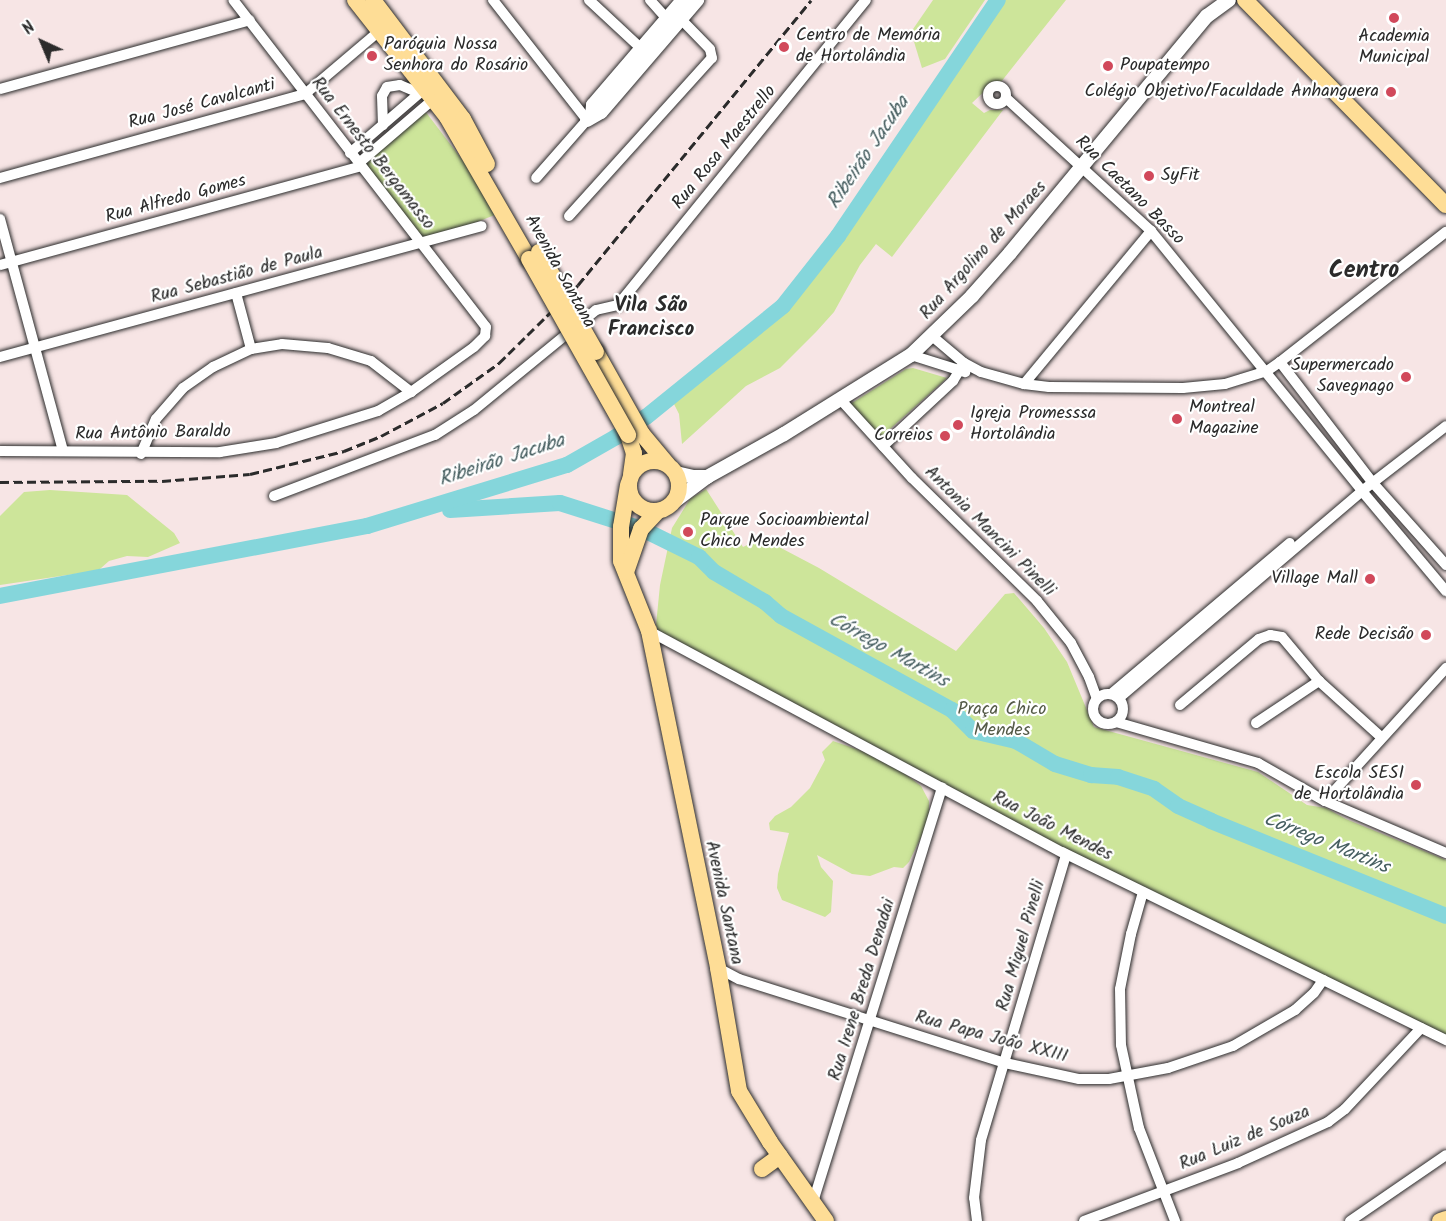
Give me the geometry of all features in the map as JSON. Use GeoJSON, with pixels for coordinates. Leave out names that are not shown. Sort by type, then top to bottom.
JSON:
{"type":"FeatureCollection","features":[{"type":"Feature","properties":{"kind":"main road"},"geometry":{"type":"LineString","coordinates":[[355,0],[385,27]]}},
{"type":"Feature","properties":{"kind":"main road"},"geometry":{"type":"LineString","coordinates":[[373,0],[385,27]]}},
{"type":"Feature","properties":{"kind":"main road"},"geometry":{"type":"LineString","coordinates":[[1246,0],[1446,205]]}},
{"type":"Feature","properties":{"kind":"main road","name":"Avenida Santana"},"geometry":{"type":"LineString","coordinates":[[385,27],[431,91],[510,214],[634,432],[672,469]]}},
{"type":"Feature","properties":{"kind":"main road","name":"Avenida Santana"},"geometry":{"type":"LineString","coordinates":[[634,432],[634,453],[621,522],[620,555],[649,630],[719,976],[739,1091],[780,1156],[826,1221]]}},
{"type":"Feature","properties":{"kind":"main road"},"geometry":{"type":"LineString","coordinates":[[626,572],[641,530],[658,511],[675,501],[679,487],[672,469],[658,461],[645,462],[630,479],[635,503],[643,509],[658,511]]}},
{"type":"Feature","properties":{"kind":"main road"},"geometry":{"type":"LineString","coordinates":[[762,1169],[780,1156]]}},
{"type":"Feature","properties":{"kind":"main road"},"geometry":{"type":"LineString","coordinates":[[1440,1221],[1446,1219]]}},
{"type":"Feature","properties":{"kind":"street","name":"Rua Ernesto Bergamasso"},"geometry":{"type":"LineString","coordinates":[[233,0],[486,327]]}},
{"type":"Feature","properties":{"kind":"street"},"geometry":{"type":"LineString","coordinates":[[493,0],[589,117]]}},
{"type":"Feature","properties":{"kind":"street"},"geometry":{"type":"LineString","coordinates":[[589,0],[645,52]]}},
{"type":"Feature","properties":{"kind":"street"},"geometry":{"type":"LineString","coordinates":[[569,216],[710,62],[713,54],[674,17],[650,0]]}},
{"type":"Feature","properties":{"kind":"street"},"geometry":{"type":"LineString","coordinates":[[536,178],[589,117],[601,112],[674,17],[683,0]]}},
{"type":"Feature","properties":{"kind":"street"},"geometry":{"type":"LineString","coordinates":[[674,17],[697,0]]}},
{"type":"Feature","properties":{"kind":"street","name":"Rua Rosa Maestrello"},"geometry":{"type":"LineString","coordinates":[[274,496],[435,435],[474,410],[596,310],[606,310],[618,305],[866,0]]}},
{"type":"Feature","properties":{"kind":"street","name":"Rua Argolino de Moraes"},"geometry":{"type":"LineString","coordinates":[[675,501],[707,477],[911,355],[932,336],[1010,253],[1083,166],[1209,7],[1229,0]]}},
{"type":"Feature","properties":{"kind":"street"},"geometry":{"type":"LineString","coordinates":[[0,89],[250,20]]}},
{"type":"Feature","properties":{"kind":"street","name":"Rua José Cavalcanti"},"geometry":{"type":"LineString","coordinates":[[0,178],[305,94],[385,27]]}},
{"type":"Feature","properties":{"kind":"street"},"geometry":{"type":"LineString","coordinates":[[383,125],[382,96],[387,87],[400,85],[431,91]]}},
{"type":"Feature","properties":{"kind":"street"},"geometry":{"type":"LineString","coordinates":[[350,153],[383,125],[431,91]]}},
{"type":"Feature","properties":{"kind":"street"},"geometry":{"type":"LineString","coordinates":[[360,165],[431,91]]}},
{"type":"Feature","properties":{"kind":"street","name":"Rua Caetano Basso"},"geometry":{"type":"LineString","coordinates":[[1006,98],[1083,166],[1151,231],[1267,371],[1360,489],[1446,591]]}},
{"type":"Feature","properties":{"kind":"street","name":"Rua Alfredo Gomes"},"geometry":{"type":"LineString","coordinates":[[0,265],[360,165]]}},
{"type":"Feature","properties":{"kind":"street"},"geometry":{"type":"LineString","coordinates":[[0,219],[63,451]]}},
{"type":"Feature","properties":{"kind":"street","name":"Rua Sebastião de Paula"},"geometry":{"type":"LineString","coordinates":[[0,357],[482,226]]}},
{"type":"Feature","properties":{"kind":"street"},"geometry":{"type":"LineString","coordinates":[[1024,384],[1151,231]]}},
{"type":"Feature","properties":{"kind":"street"},"geometry":{"type":"LineString","coordinates":[[911,355],[1024,384],[1049,387],[1183,388],[1226,384],[1267,371],[1446,232]]}},
{"type":"Feature","properties":{"kind":"street"},"geometry":{"type":"LineString","coordinates":[[236,293],[251,349]]}},
{"type":"Feature","properties":{"kind":"street","name":"Rua Antônio Baraldo"},"geometry":{"type":"LineString","coordinates":[[0,451],[141,454],[220,452],[276,443],[378,411],[411,392],[481,342],[486,327]]}},
{"type":"Feature","properties":{"kind":"street"},"geometry":{"type":"LineString","coordinates":[[932,336],[962,368]]}},
{"type":"Feature","properties":{"kind":"street"},"geometry":{"type":"LineString","coordinates":[[141,454],[156,419],[183,388],[213,367],[251,349],[282,344],[328,348],[371,361],[411,392]]}},
{"type":"Feature","properties":{"kind":"street"},"geometry":{"type":"LineString","coordinates":[[1280,362],[1373,483],[1446,566]]}},
{"type":"Feature","properties":{"kind":"street"},"geometry":{"type":"LineString","coordinates":[[883,446],[962,368]]}},
{"type":"Feature","properties":{"kind":"street","name":"Antonia Mancini Pinelli"},"geometry":{"type":"LineString","coordinates":[[840,399],[912,478],[1037,601],[1071,643],[1089,677],[1096,699]]}},
{"type":"Feature","properties":{"kind":"street"},"geometry":{"type":"LineString","coordinates":[[1446,426],[1373,483],[1360,489],[1115,696],[1096,699],[1093,708],[1096,718],[1104,724],[1116,722],[1258,763],[1325,801],[1446,853]]}},
{"type":"Feature","properties":{"kind":"street"},"geometry":{"type":"LineString","coordinates":[[672,469],[689,477],[707,477]]}},
{"type":"Feature","properties":{"kind":"street","name":"Rua João Mendes"},"geometry":{"type":"LineString","coordinates":[[649,630],[1066,854],[1446,1040]]}},
{"type":"Feature","properties":{"kind":"street"},"geometry":{"type":"LineString","coordinates":[[1180,705],[1259,639],[1270,635],[1282,637],[1319,681],[1381,737]]}},
{"type":"Feature","properties":{"kind":"street"},"geometry":{"type":"LineString","coordinates":[[1325,801],[1446,668]]}},
{"type":"Feature","properties":{"kind":"street"},"geometry":{"type":"LineString","coordinates":[[1256,723],[1319,681]]}},
{"type":"Feature","properties":{"kind":"street"},"geometry":{"type":"LineString","coordinates":[[1115,696],[1123,712],[1116,722]]}},
{"type":"Feature","properties":{"kind":"street","name":"Rua Irene Breda Denadai"},"geometry":{"type":"LineString","coordinates":[[813,1202],[872,1021],[942,788]]}},
{"type":"Feature","properties":{"kind":"street","name":"Rua Miguel Pinelli"},"geometry":{"type":"LineString","coordinates":[[977,1221],[974,1198],[978,1160],[1066,854]]}},
{"type":"Feature","properties":{"kind":"street"},"geometry":{"type":"LineString","coordinates":[[1143,892],[1128,945],[1120,989],[1121,1045],[1139,1128],[1174,1221]]}},
{"type":"Feature","properties":{"kind":"street","name":"Rua Papa João XXIII"},"geometry":{"type":"LineString","coordinates":[[719,976],[739,979],[1005,1063],[1079,1078],[1128,1077],[1168,1068],[1233,1046],[1295,1010],[1314,993],[1323,980]]}},
{"type":"Feature","properties":{"kind":"street","name":"Rua Luiz de Souza"},"geometry":{"type":"LineString","coordinates":[[1084,1221],[1238,1163],[1328,1122],[1345,1109],[1421,1028]]}},
{"type":"Feature","properties":{"kind":"street"},"geometry":{"type":"LineString","coordinates":[[1350,1221],[1446,1155]]}},
{"type":"Feature","properties":{"kind":"green space"},"geometry":{"type":"Polygon","coordinates":[[[933,0],[985,0],[945,59],[922,68],[911,32],[933,0]]]}},
{"type":"Feature","properties":{"kind":"green space"},"geometry":{"type":"Polygon","coordinates":[[[1002,0],[1066,0],[1001,82],[991,85],[972,103],[984,113],[990,110],[1003,110],[892,257],[876,244],[860,265],[834,312],[816,332],[780,368],[746,386],[682,444],[679,414],[673,402],[789,306],[808,286],[938,99],[1002,0]]]}},
{"type":"Feature","properties":{"kind":"green space"},"geometry":{"type":"Polygon","coordinates":[[[425,111],[502,212],[445,235],[426,239],[420,236],[364,163],[425,111]]]}},
{"type":"Feature","properties":{"kind":"green space"},"geometry":{"type":"Polygon","coordinates":[[[913,368],[947,378],[879,439],[847,406],[906,369],[913,368]]]}},
{"type":"Feature","properties":{"kind":"green space","name":"Praça Chico Mendes"},"geometry":{"type":"Polygon","coordinates":[[[706,489],[743,547],[762,538],[819,568],[956,651],[1005,594],[1014,593],[1044,628],[1067,662],[1094,727],[1258,772],[1307,805],[1326,808],[1346,819],[1446,860],[1446,1037],[1101,869],[659,634],[656,625],[660,585],[672,528],[690,499],[706,489]]]}},
{"type":"Feature","properties":{"kind":"green space"},"geometry":{"type":"Polygon","coordinates":[[[50,490],[127,495],[174,533],[180,543],[148,557],[127,556],[109,561],[92,576],[81,573],[0,585],[0,516],[24,492],[50,490]]]}},
{"type":"Feature","properties":{"kind":"green space"},"geometry":{"type":"Polygon","coordinates":[[[833,741],[871,754],[900,770],[921,786],[929,801],[929,813],[925,829],[909,862],[903,868],[894,867],[870,876],[852,874],[817,855],[821,867],[833,881],[831,912],[825,917],[782,900],[777,888],[778,874],[789,833],[770,830],[769,823],[775,816],[791,807],[810,788],[825,760],[822,752],[833,741]]]}},
{"type":"Feature","properties":{"kind":"waterway","name":"Ribeirão Jacuba"},"geometry":{"type":"LineString","coordinates":[[0,596],[367,526],[567,465],[616,437],[646,417],[783,306],[838,236],[998,0]]}},
{"type":"Feature","properties":{"kind":"waterway","name":"Córrego Martins"},"geometry":{"type":"LineString","coordinates":[[450,510],[560,503],[642,529],[699,557],[714,572],[765,602],[781,616],[952,710],[973,731],[1016,741],[1055,764],[1091,775],[1118,777],[1154,789],[1178,806],[1211,821],[1446,916]]}},
{"type":"Feature","properties":{"kind":"railway"},"geometry":{"type":"LineString","coordinates":[[0,482],[162,481],[250,474],[344,451],[381,436],[443,403],[499,363],[578,285],[811,0]]}},
{"type":"Feature","properties":{"kind":"place","name":"Academia Municipal"},"geometry":{"type":"Point","coordinates":[1394,18]}},
{"type":"Feature","properties":{"kind":"place","name":"Centro de Memória de Hortolândia"},"geometry":{"type":"Point","coordinates":[784,47]}},
{"type":"Feature","properties":{"kind":"place","name":"Paróquia Nossa Senhora do Rosário"},"geometry":{"type":"Point","coordinates":[372,56]}},
{"type":"Feature","properties":{"kind":"place","name":"Poupatempo"},"geometry":{"type":"Point","coordinates":[1108,66]}},
{"type":"Feature","properties":{"kind":"place","name":"Colégio Objetivo/Faculdade Anhanguera"},"geometry":{"type":"Point","coordinates":[1391,92]}},
{"type":"Feature","properties":{"kind":"place","name":"SyFit"},"geometry":{"type":"Point","coordinates":[1149,176]}},
{"type":"Feature","properties":{"kind":"place","name":"Supermercado Savegnago"},"geometry":{"type":"Point","coordinates":[1406,377]}},
{"type":"Feature","properties":{"kind":"place","name":"Montreal Magazine"},"geometry":{"type":"Point","coordinates":[1177,419]}},
{"type":"Feature","properties":{"kind":"place","name":"Igreja Promesssa Hortolândia"},"geometry":{"type":"Point","coordinates":[958,425]}},
{"type":"Feature","properties":{"kind":"place","name":"Correios"},"geometry":{"type":"Point","coordinates":[945,436]}},
{"type":"Feature","properties":{"kind":"place","name":"Parque Socioambiental Chico Mendes"},"geometry":{"type":"Point","coordinates":[688,532]}},
{"type":"Feature","properties":{"kind":"place","name":"Village Mall"},"geometry":{"type":"Point","coordinates":[1370,579]}},
{"type":"Feature","properties":{"kind":"place","name":"Rede Decisão"},"geometry":{"type":"Point","coordinates":[1426,635]}},
{"type":"Feature","properties":{"kind":"place","name":"Escola SESI de Hortolândia"},"geometry":{"type":"Point","coordinates":[1416,785]}},
{"type":"Feature","properties":{"kind":"district","name":"Centro"},"geometry":{"type":"Point","coordinates":[1364,271]}},
{"type":"Feature","properties":{"kind":"district","name":"Vila São Francisco"},"geometry":{"type":"Point","coordinates":[651,318]}}]}
